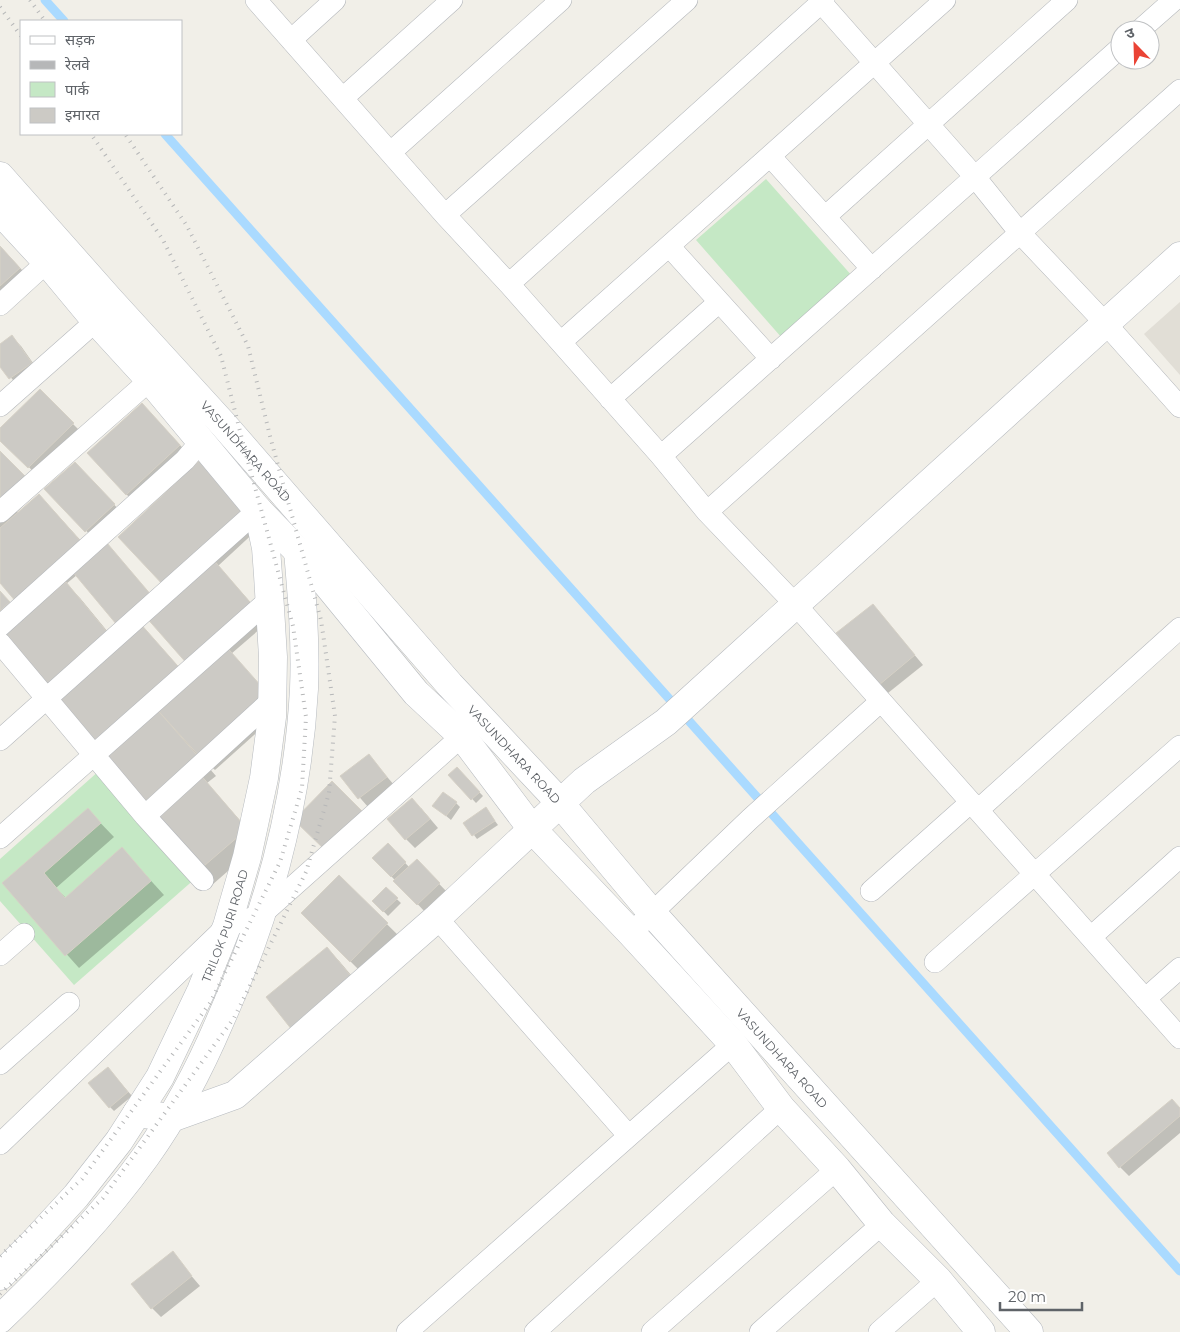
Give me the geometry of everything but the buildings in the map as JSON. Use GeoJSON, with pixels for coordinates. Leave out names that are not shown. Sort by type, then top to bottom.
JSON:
{"type":"FeatureCollection","features":[{"type":"Feature","properties":{"kind":"street"},"geometry":{"type":"LineString","coordinates":[[256,0],[391,152],[444,215],[561,342],[661,456],[707,512],[795,604],[1180,1038]]}},
{"type":"Feature","properties":{"kind":"street"},"geometry":{"type":"LineString","coordinates":[[291,40],[335,0]]}},
{"type":"Feature","properties":{"kind":"street"},"geometry":{"type":"LineString","coordinates":[[342,98],[452,0]]}},
{"type":"Feature","properties":{"kind":"street"},"geometry":{"type":"LineString","coordinates":[[391,152],[561,0]]}},
{"type":"Feature","properties":{"kind":"street"},"geometry":{"type":"LineString","coordinates":[[444,215],[688,0]]}},
{"type":"Feature","properties":{"kind":"street"},"geometry":{"type":"LineString","coordinates":[[561,342],[945,0]]}},
{"type":"Feature","properties":{"kind":"street"},"geometry":{"type":"LineString","coordinates":[[826,216],[1067,0]]}},
{"type":"Feature","properties":{"kind":"street"},"geometry":{"type":"LineString","coordinates":[[1151,20],[1174,0]]}},
{"type":"Feature","properties":{"kind":"street"},"geometry":{"type":"LineString","coordinates":[[509,284],[821,1],[975,177],[1020,233],[1106,324],[1180,407]]}},
{"type":"Feature","properties":{"kind":"street"},"geometry":{"type":"LineString","coordinates":[[661,456],[1110,57]]}},
{"type":"Feature","properties":{"kind":"street"},"geometry":{"type":"LineString","coordinates":[[707,512],[1180,90]]}},
{"type":"Feature","properties":{"kind":"street"},"geometry":{"type":"LineString","coordinates":[[770,156],[872,269]]}},
{"type":"Feature","properties":{"kind":"street","name":"VASUNDHARA ROAD"},"geometry":{"type":"LineString","coordinates":[[0,176],[223,424],[450,686],[560,804],[652,913],[1029,1332]]}},
{"type":"Feature","properties":{"kind":"street","name":"VASUNDHARA ROAD"},"geometry":{"type":"LineString","coordinates":[[0,211],[48,262],[96,321],[202,441],[299,564],[416,693],[462,736],[532,830],[631,933],[733,1044],[781,1108],[837,1168],[882,1224],[938,1280],[981,1332]]}},
{"type":"Feature","properties":{"kind":"street"},"geometry":{"type":"LineString","coordinates":[[670,246],[718,302],[771,359]]}},
{"type":"Feature","properties":{"kind":"street"},"geometry":{"type":"LineString","coordinates":[[137,1113],[170,1118],[235,1095],[437,918],[584,781],[666,722],[1180,256]]}},
{"type":"Feature","properties":{"kind":"street"},"geometry":{"type":"LineString","coordinates":[[0,305],[48,262]]}},
{"type":"Feature","properties":{"kind":"street"},"geometry":{"type":"LineString","coordinates":[[610,399],[718,302]]}},
{"type":"Feature","properties":{"kind":"street"},"geometry":{"type":"LineString","coordinates":[[0,406],[96,321]]}},
{"type":"Feature","properties":{"kind":"street"},"geometry":{"type":"LineString","coordinates":[[0,512],[150,380]]}},
{"type":"Feature","properties":{"kind":"street"},"geometry":{"type":"LineString","coordinates":[[0,626],[185,460],[202,441]]}},
{"type":"Feature","properties":{"kind":"street"},"geometry":{"type":"LineString","coordinates":[[0,740],[258,510]]}},
{"type":"Feature","properties":{"kind":"street","name":"TRILOK PURI ROAD"},"geometry":{"type":"LineString","coordinates":[[0,1276],[76,1196],[119,1141],[160,1077],[201,991],[227,926],[247,857],[264,778],[272,717],[273,657],[266,548],[258,510]]}},
{"type":"Feature","properties":{"kind":"street"},"geometry":{"type":"LineString","coordinates":[[0,838],[94,754],[268,588],[299,564],[316,531]]}},
{"type":"Feature","properties":{"kind":"street"},"geometry":{"type":"LineString","coordinates":[[0,1319],[51,1270],[108,1206],[147,1155],[210,1046],[234,989],[261,915],[288,814],[298,759],[304,687],[299,564]]}},
{"type":"Feature","properties":{"kind":"street"},"geometry":{"type":"LineString","coordinates":[[871,891],[974,806],[1180,628]]}},
{"type":"Feature","properties":{"kind":"street"},"geometry":{"type":"LineString","coordinates":[[0,644],[145,816],[203,880]]}},
{"type":"Feature","properties":{"kind":"street"},"geometry":{"type":"LineString","coordinates":[[145,816],[272,700]]}},
{"type":"Feature","properties":{"kind":"street"},"geometry":{"type":"LineString","coordinates":[[631,933],[779,792],[881,701]]}},
{"type":"Feature","properties":{"kind":"street"},"geometry":{"type":"LineString","coordinates":[[0,1144],[227,926],[261,915],[462,736]]}},
{"type":"Feature","properties":{"kind":"street"},"geometry":{"type":"LineString","coordinates":[[936,962],[1180,746]]}},
{"type":"Feature","properties":{"kind":"street"},"geometry":{"type":"LineString","coordinates":[[1091,937],[1180,856]]}},
{"type":"Feature","properties":{"kind":"street"},"geometry":{"type":"LineString","coordinates":[[437,918],[628,1135]]}},
{"type":"Feature","properties":{"kind":"street"},"geometry":{"type":"LineString","coordinates":[[0,955],[24,934]]}},
{"type":"Feature","properties":{"kind":"street"},"geometry":{"type":"LineString","coordinates":[[1145,999],[1180,968]]}},
{"type":"Feature","properties":{"kind":"street"},"geometry":{"type":"LineString","coordinates":[[0,1064],[69,1003]]}},
{"type":"Feature","properties":{"kind":"street"},"geometry":{"type":"LineString","coordinates":[[407,1332],[733,1044]]}},
{"type":"Feature","properties":{"kind":"street"},"geometry":{"type":"LineString","coordinates":[[535,1332],[781,1108]]}},
{"type":"Feature","properties":{"kind":"street"},"geometry":{"type":"LineString","coordinates":[[652,1332],[837,1168]]}},
{"type":"Feature","properties":{"kind":"street"},"geometry":{"type":"LineString","coordinates":[[760,1332],[882,1224]]}},
{"type":"Feature","properties":{"kind":"street"},"geometry":{"type":"LineString","coordinates":[[879,1332],[938,1280]]}},
{"type":"Feature","properties":{"kind":"shaded area"},"geometry":{"type":"Polygon","coordinates":[[[1180,302],[1180,375],[1144,334],[1180,302]]]}},
{"type":"Feature","properties":{"kind":"green space"},"geometry":{"type":"Polygon","coordinates":[[[766,179],[853,277],[782,338],[696,240],[766,179]]]}},
{"type":"Feature","properties":{"kind":"green space"},"geometry":{"type":"Polygon","coordinates":[[[100,770],[197,877],[74,985],[0,901],[0,859],[100,770]]]}},
{"type":"Feature","properties":{"kind":"waterway"},"geometry":{"type":"LineString","coordinates":[[45,0],[63,20]]}},
{"type":"Feature","properties":{"kind":"waterway"},"geometry":{"type":"LineString","coordinates":[[166,135],[1180,1271]]}},
{"type":"Feature","properties":{"kind":"railway"},"geometry":{"type":"LineString","coordinates":[[30,0],[44,20]]}},
{"type":"Feature","properties":{"kind":"railway"},"geometry":{"type":"LineString","coordinates":[[0,7],[20,35]]}},
{"type":"Feature","properties":{"kind":"railway"},"geometry":{"type":"LineString","coordinates":[[0,1256],[82,1179],[210,1003],[280,862],[302,788],[306,717],[293,626],[221,356],[163,240],[92,135]]}},
{"type":"Feature","properties":{"kind":"railway"},"geometry":{"type":"LineString","coordinates":[[0,1294],[103,1198],[234,1018],[306,872],[329,793],[335,716],[321,620],[271,440],[248,346],[187,226],[126,135]]}}]}
